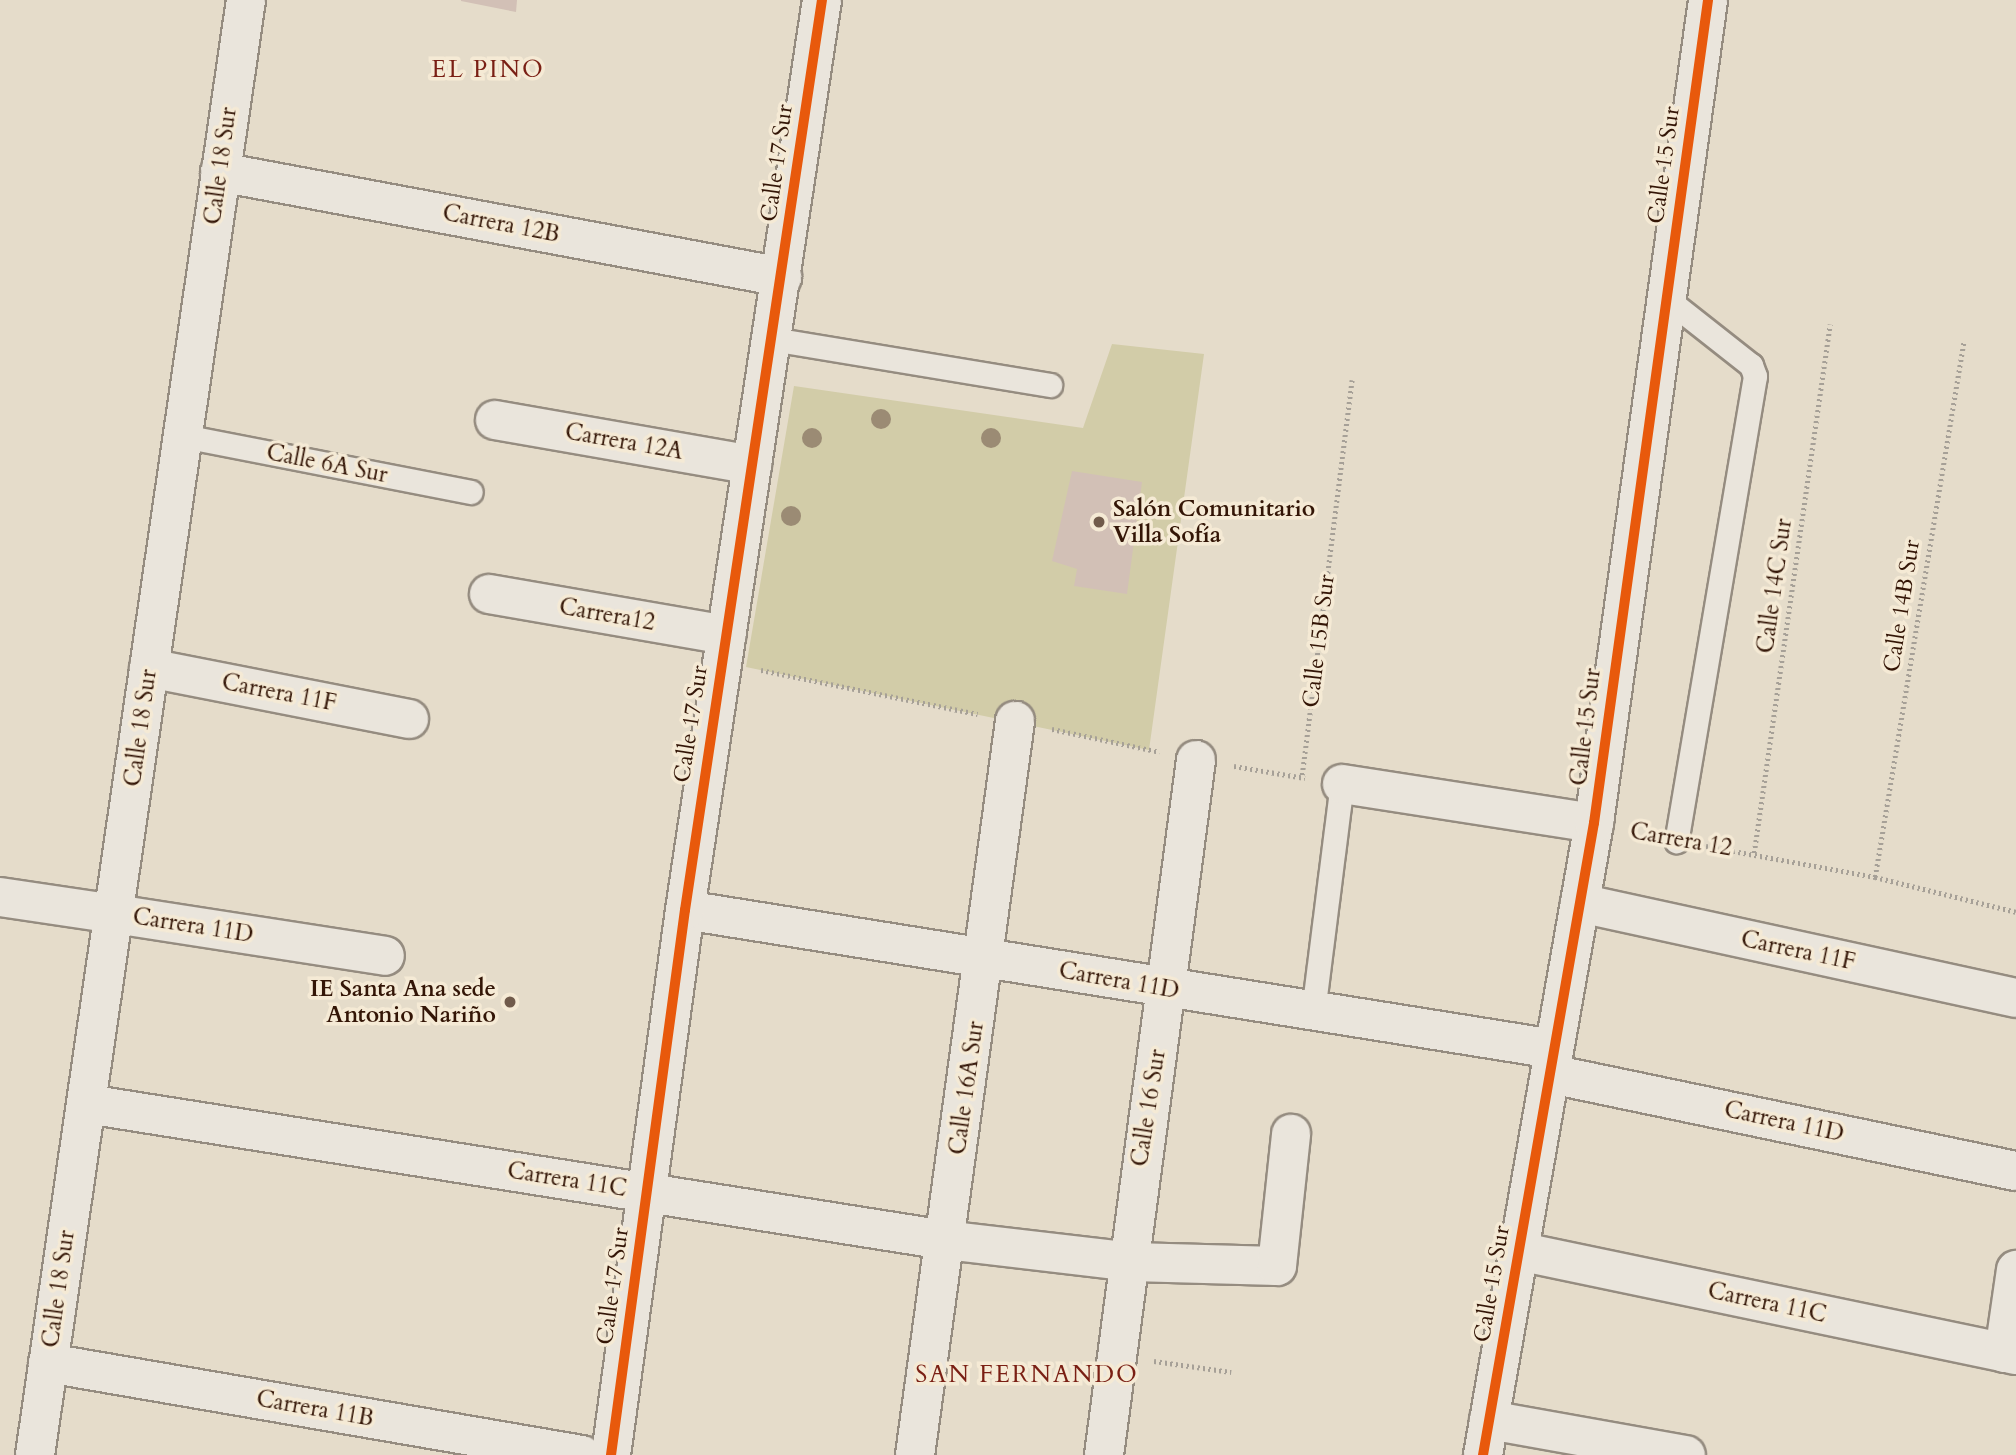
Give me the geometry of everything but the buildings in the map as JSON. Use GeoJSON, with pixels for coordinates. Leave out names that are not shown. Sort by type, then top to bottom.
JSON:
{"type":"FeatureCollection","features":[{"type":"Feature","properties":{"kind":"street","name":"Calle 18 Sur"},"geometry":{"type":"LineString","coordinates":[[36,1455],[246,0]]}},
{"type":"Feature","properties":{"kind":"street","name":"Calle 17 Sur"},"geometry":{"type":"LineString","coordinates":[[611,1455],[685,910],[822,0]]}},
{"type":"Feature","properties":{"kind":"street","name":"Calle 15 Sur"},"geometry":{"type":"LineString","coordinates":[[1486,1438],[1594,823],[1708,0]]}},
{"type":"Feature","properties":{"kind":"street","name":"Carrera 12B"},"geometry":{"type":"LineString","coordinates":[[220,172],[782,277]]}},
{"type":"Feature","properties":{"kind":"street","name":"Carrera 12A"},"geometry":{"type":"LineString","coordinates":[[495,420],[752,465]]}},
{"type":"Feature","properties":{"kind":"street","name":"Carrera12"},"geometry":{"type":"LineString","coordinates":[[489,594],[726,635]]}},
{"type":"Feature","properties":{"kind":"street","name":"Carrera 11F"},"geometry":{"type":"LineString","coordinates":[[149,667],[409,719]]}},
{"type":"Feature","properties":{"kind":"street","name":"Calle 16A Sur"},"geometry":{"type":"LineString","coordinates":[[915,1455],[986,958],[1015,721]]}},
{"type":"Feature","properties":{"kind":"street","name":"Calle 16 Sur"},"geometry":{"type":"LineString","coordinates":[[1104,1455],[1132,1262],[1140,1163],[1167,990],[1196,760]]}},
{"type":"Feature","properties":{"kind":"street"},"geometry":{"type":"LineString","coordinates":[[1342,784],[1594,823]]}},
{"type":"Feature","properties":{"kind":"street","name":"Carrera 11D"},"geometry":{"type":"LineString","coordinates":[[0,897],[385,956]]}},
{"type":"Feature","properties":{"kind":"street","name":"Carrera 11F"},"geometry":{"type":"LineString","coordinates":[[1580,903],[2016,998]]}},
{"type":"Feature","properties":{"kind":"street","name":"Carrera 11D"},"geometry":{"type":"LineString","coordinates":[[685,910],[1313,1012],[1552,1062],[2016,1171]]}},
{"type":"Feature","properties":{"kind":"street","name":"Carrera 11C"},"geometry":{"type":"LineString","coordinates":[[87,1104],[945,1240],[1132,1262],[1277,1266],[1291,1134]]}},
{"type":"Feature","properties":{"kind":"street","name":"Carrera 11C"},"geometry":{"type":"LineString","coordinates":[[1518,1251],[2010,1354]]}},
{"type":"Feature","properties":{"kind":"street"},"geometry":{"type":"LineString","coordinates":[[2010,1354],[2016,1269]]}},
{"type":"Feature","properties":{"kind":"street","name":"Carrera 11B"},"geometry":{"type":"LineString","coordinates":[[48,1363],[582,1455]]}},
{"type":"Feature","properties":{"kind":"street"},"geometry":{"type":"LineString","coordinates":[[1486,1438],[1686,1455]]}},
{"type":"Feature","properties":{"kind":"lane"},"geometry":{"type":"LineString","coordinates":[[1667,299],[1751,365],[1755,376],[1676,841]]}},
{"type":"Feature","properties":{"kind":"lane"},"geometry":{"type":"LineString","coordinates":[[772,339],[1050,385]]}},
{"type":"Feature","properties":{"kind":"lane","name":"Calle 6A Sur"},"geometry":{"type":"LineString","coordinates":[[183,436],[471,492]]}},
{"type":"Feature","properties":{"kind":"lane"},"geometry":{"type":"LineString","coordinates":[[1313,1012],[1342,784]]}},
{"type":"Feature","properties":{"kind":"path"},"geometry":{"type":"LineString","coordinates":[[1118,1356],[1231,1372]]}},
{"type":"Feature","properties":{"kind":"shaded area"},"geometry":{"type":"Polygon","coordinates":[[[1112,344],[1204,354],[1149,750],[746,667],[794,386],[1083,428],[1112,344]]]}},
{"type":"Feature","properties":{"kind":"cycle path"},"geometry":{"type":"LineString","coordinates":[[611,1455],[685,910],[822,0]]}},
{"type":"Feature","properties":{"kind":"cycle path"},"geometry":{"type":"LineString","coordinates":[[1483,1455],[1594,823],[1708,0]]}},
{"type":"Feature","properties":{"kind":"place","name":"Salón Comunitario Villa Sofía"},"geometry":{"type":"Point","coordinates":[1099,522]}},
{"type":"Feature","properties":{"kind":"place","name":"IE Santa Ana sede Antonio Nariño"},"geometry":{"type":"Point","coordinates":[510,1002]}},
{"type":"Feature","properties":{"kind":"district","name":"EL PINO"},"geometry":{"type":"Point","coordinates":[488,70]}},
{"type":"Feature","properties":{"kind":"district","name":"SAN FERNANDO"},"geometry":{"type":"Point","coordinates":[1027,1375]}}]}
